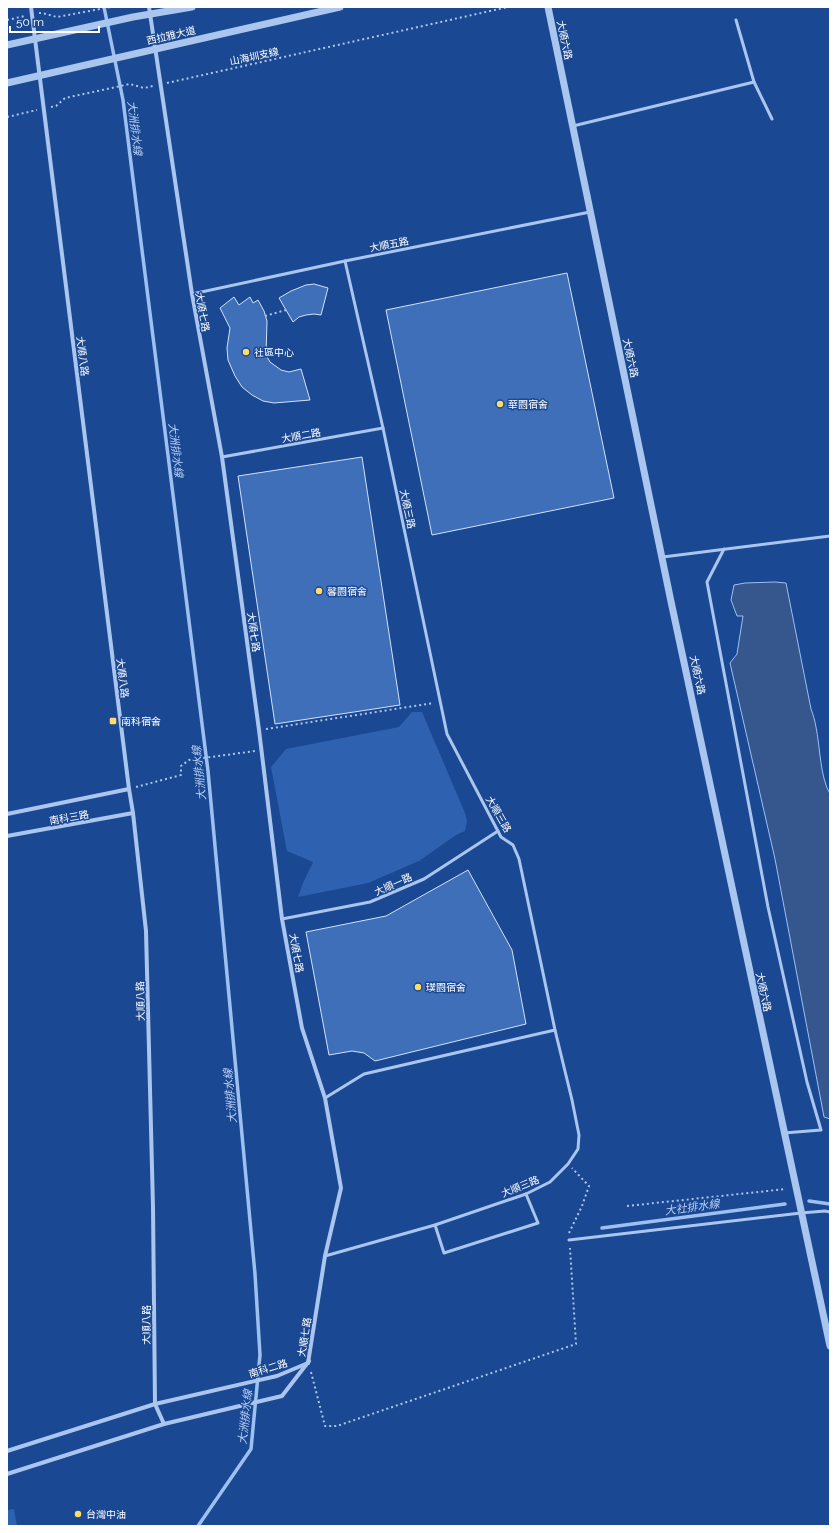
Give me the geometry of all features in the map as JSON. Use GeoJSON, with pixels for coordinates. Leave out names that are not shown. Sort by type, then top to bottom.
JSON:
{"type":"FeatureCollection","features":[{"type":"Feature","properties":{"kind":"street","name":"大順八路"},"geometry":{"type":"LineString","coordinates":[[31,7],[133,813],[146,931],[153,1207],[155,1404],[164,1424]]}},
{"type":"Feature","properties":{"kind":"street"},"geometry":{"type":"LineString","coordinates":[[7,45],[133,17],[149,10],[192,7]]}},
{"type":"Feature","properties":{"kind":"street","name":"西拉雅大道"},"geometry":{"type":"LineString","coordinates":[[7,84],[340,7]]}},
{"type":"Feature","properties":{"kind":"street","name":"大順六路"},"geometry":{"type":"LineString","coordinates":[[548,7],[783,1133],[830,1346]]}},
{"type":"Feature","properties":{"kind":"street","name":"大順七路"},"geometry":{"type":"LineString","coordinates":[[149,10],[192,294],[222,457],[259,730],[282,919],[302,1028],[325,1098],[340,1188],[325,1256],[308,1363]]}},
{"type":"Feature","properties":{"kind":"street","name":"南科三路"},"geometry":{"type":"LineString","coordinates":[[7,814],[129,789]]}},
{"type":"Feature","properties":{"kind":"street","name":"南科三路"},"geometry":{"type":"LineString","coordinates":[[7,836],[133,813]]}},
{"type":"Feature","properties":{"kind":"street","name":"南科二路"},"geometry":{"type":"LineString","coordinates":[[7,1451],[155,1404],[277,1376],[308,1363]]}},
{"type":"Feature","properties":{"kind":"street","name":"南科二路"},"geometry":{"type":"LineString","coordinates":[[7,1474],[164,1424],[282,1396],[308,1363]]}},
{"type":"Feature","properties":{"kind":"lane"},"geometry":{"type":"LineString","coordinates":[[736,20],[754,82],[772,119]]}},
{"type":"Feature","properties":{"kind":"lane"},"geometry":{"type":"LineString","coordinates":[[573,126],[754,82]]}},
{"type":"Feature","properties":{"kind":"lane","name":"大順五路"},"geometry":{"type":"LineString","coordinates":[[192,294],[345,261],[590,212]]}},
{"type":"Feature","properties":{"kind":"lane","name":"大順三路"},"geometry":{"type":"LineString","coordinates":[[325,1256],[435,1225],[526,1194],[550,1182],[568,1164],[578,1149],[579,1136],[519,859],[513,845],[501,837],[446,734],[383,428],[345,261]]}},
{"type":"Feature","properties":{"kind":"lane","name":"大順二路"},"geometry":{"type":"LineString","coordinates":[[222,457],[383,428]]}},
{"type":"Feature","properties":{"kind":"lane"},"geometry":{"type":"LineString","coordinates":[[663,557],[830,536]]}},
{"type":"Feature","properties":{"kind":"lane"},"geometry":{"type":"LineString","coordinates":[[724,549],[707,582],[768,907],[807,1082],[821,1130],[783,1133]]}},
{"type":"Feature","properties":{"kind":"lane","name":"大順一路"},"geometry":{"type":"LineString","coordinates":[[282,919],[370,902],[424,879],[498,831]]}},
{"type":"Feature","properties":{"kind":"lane"},"geometry":{"type":"LineString","coordinates":[[325,1098],[364,1074],[555,1030]]}},
{"type":"Feature","properties":{"kind":"lane"},"geometry":{"type":"LineString","coordinates":[[435,1225],[444,1252],[538,1223],[526,1194]]}},
{"type":"Feature","properties":{"kind":"lane"},"geometry":{"type":"LineString","coordinates":[[569,1240],[801,1213],[830,1212]]}},
{"type":"Feature","properties":{"kind":"path"},"geometry":{"type":"LineString","coordinates":[[42,13],[57,17],[111,7]]}},
{"type":"Feature","properties":{"kind":"path","name":"山海圳支線"},"geometry":{"type":"LineString","coordinates":[[7,117],[56,106],[65,98],[130,84],[144,88],[160,85],[508,7]]}},
{"type":"Feature","properties":{"kind":"path"},"geometry":{"type":"LineString","coordinates":[[265,316],[286,310]]}},
{"type":"Feature","properties":{"kind":"path"},"geometry":{"type":"LineString","coordinates":[[259,730],[440,702]]}},
{"type":"Feature","properties":{"kind":"path"},"geometry":{"type":"LineString","coordinates":[[129,789],[181,775],[181,766],[189,760],[250,752]]}},
{"type":"Feature","properties":{"kind":"path"},"geometry":{"type":"LineString","coordinates":[[308,1363],[325,1426],[337,1426],[576,1344],[569,1233],[582,1206],[589,1186],[568,1164]]}},
{"type":"Feature","properties":{"kind":"path"},"geometry":{"type":"LineString","coordinates":[[627,1206],[795,1188]]}},
{"type":"Feature","properties":{"kind":"shaded area"},"geometry":{"type":"Polygon","coordinates":[[[775,582],[786,583],[811,709],[816,725],[822,770],[830,794],[830,1119],[824,1117],[775,859],[730,663],[737,654],[743,616],[737,616],[731,600],[734,585],[775,582]]]}},
{"type":"Feature","properties":{"kind":"shaded area"},"geometry":{"type":"Polygon","coordinates":[[[412,712],[422,712],[465,813],[467,821],[465,831],[456,835],[419,861],[368,883],[298,897],[313,862],[287,851],[271,767],[286,749],[399,727],[412,712]]]}},
{"type":"Feature","properties":{"kind":"shaded area"},"geometry":{"type":"Polygon","coordinates":[[[14,1509],[17,1526],[7,1526],[7,1510],[14,1509]]]}},
{"type":"Feature","properties":{"kind":"building","name":"華園宿舍"},"geometry":{"type":"Polygon","coordinates":[[[567,273],[614,498],[432,535],[386,310],[567,273]]]}},
{"type":"Feature","properties":{"kind":"building"},"geometry":{"type":"Polygon","coordinates":[[[314,284],[328,288],[321,315],[306,315],[299,317],[293,322],[279,298],[306,285],[314,284]]]}},
{"type":"Feature","properties":{"kind":"building","name":"社區中心"},"geometry":{"type":"Polygon","coordinates":[[[234,297],[239,305],[250,297],[253,303],[258,300],[267,321],[266,355],[270,362],[281,370],[289,372],[301,369],[310,400],[274,403],[263,401],[242,387],[228,360],[227,348],[230,328],[220,308],[234,297]]]}},
{"type":"Feature","properties":{"kind":"building","name":"馨園宿舍"},"geometry":{"type":"Polygon","coordinates":[[[362,457],[400,705],[275,724],[238,476],[362,457]]]}},
{"type":"Feature","properties":{"kind":"building","name":"璞園宿舍"},"geometry":{"type":"Polygon","coordinates":[[[468,870],[512,950],[526,1024],[375,1061],[364,1053],[352,1051],[329,1055],[306,932],[386,916],[468,870]]]}},
{"type":"Feature","properties":{"kind":"waterway","name":"大洲排水線"},"geometry":{"type":"LineString","coordinates":[[104,7],[123,100],[208,771],[255,1274],[260,1355],[251,1449],[198,1526]]}},
{"type":"Feature","properties":{"kind":"waterway","name":"大社排水線"},"geometry":{"type":"LineString","coordinates":[[809,1201],[830,1204]]}},
{"type":"Feature","properties":{"kind":"waterway","name":"大社排水線"},"geometry":{"type":"LineString","coordinates":[[602,1228],[785,1204]]}},
{"type":"Feature","properties":{"kind":"place","name":"社區中心"},"geometry":{"type":"Point","coordinates":[246,352]}},
{"type":"Feature","properties":{"kind":"place","name":"華園宿舍"},"geometry":{"type":"Point","coordinates":[500,404]}},
{"type":"Feature","properties":{"kind":"place","name":"馨園宿舍"},"geometry":{"type":"Point","coordinates":[319,591]}},
{"type":"Feature","properties":{"kind":"place","name":"南科宿舍"},"geometry":{"type":"Point","coordinates":[113,721]}},
{"type":"Feature","properties":{"kind":"place","name":"璞園宿舍"},"geometry":{"type":"Point","coordinates":[418,987]}},
{"type":"Feature","properties":{"kind":"place","name":"台灣中油"},"geometry":{"type":"Point","coordinates":[78,1514]}}]}
